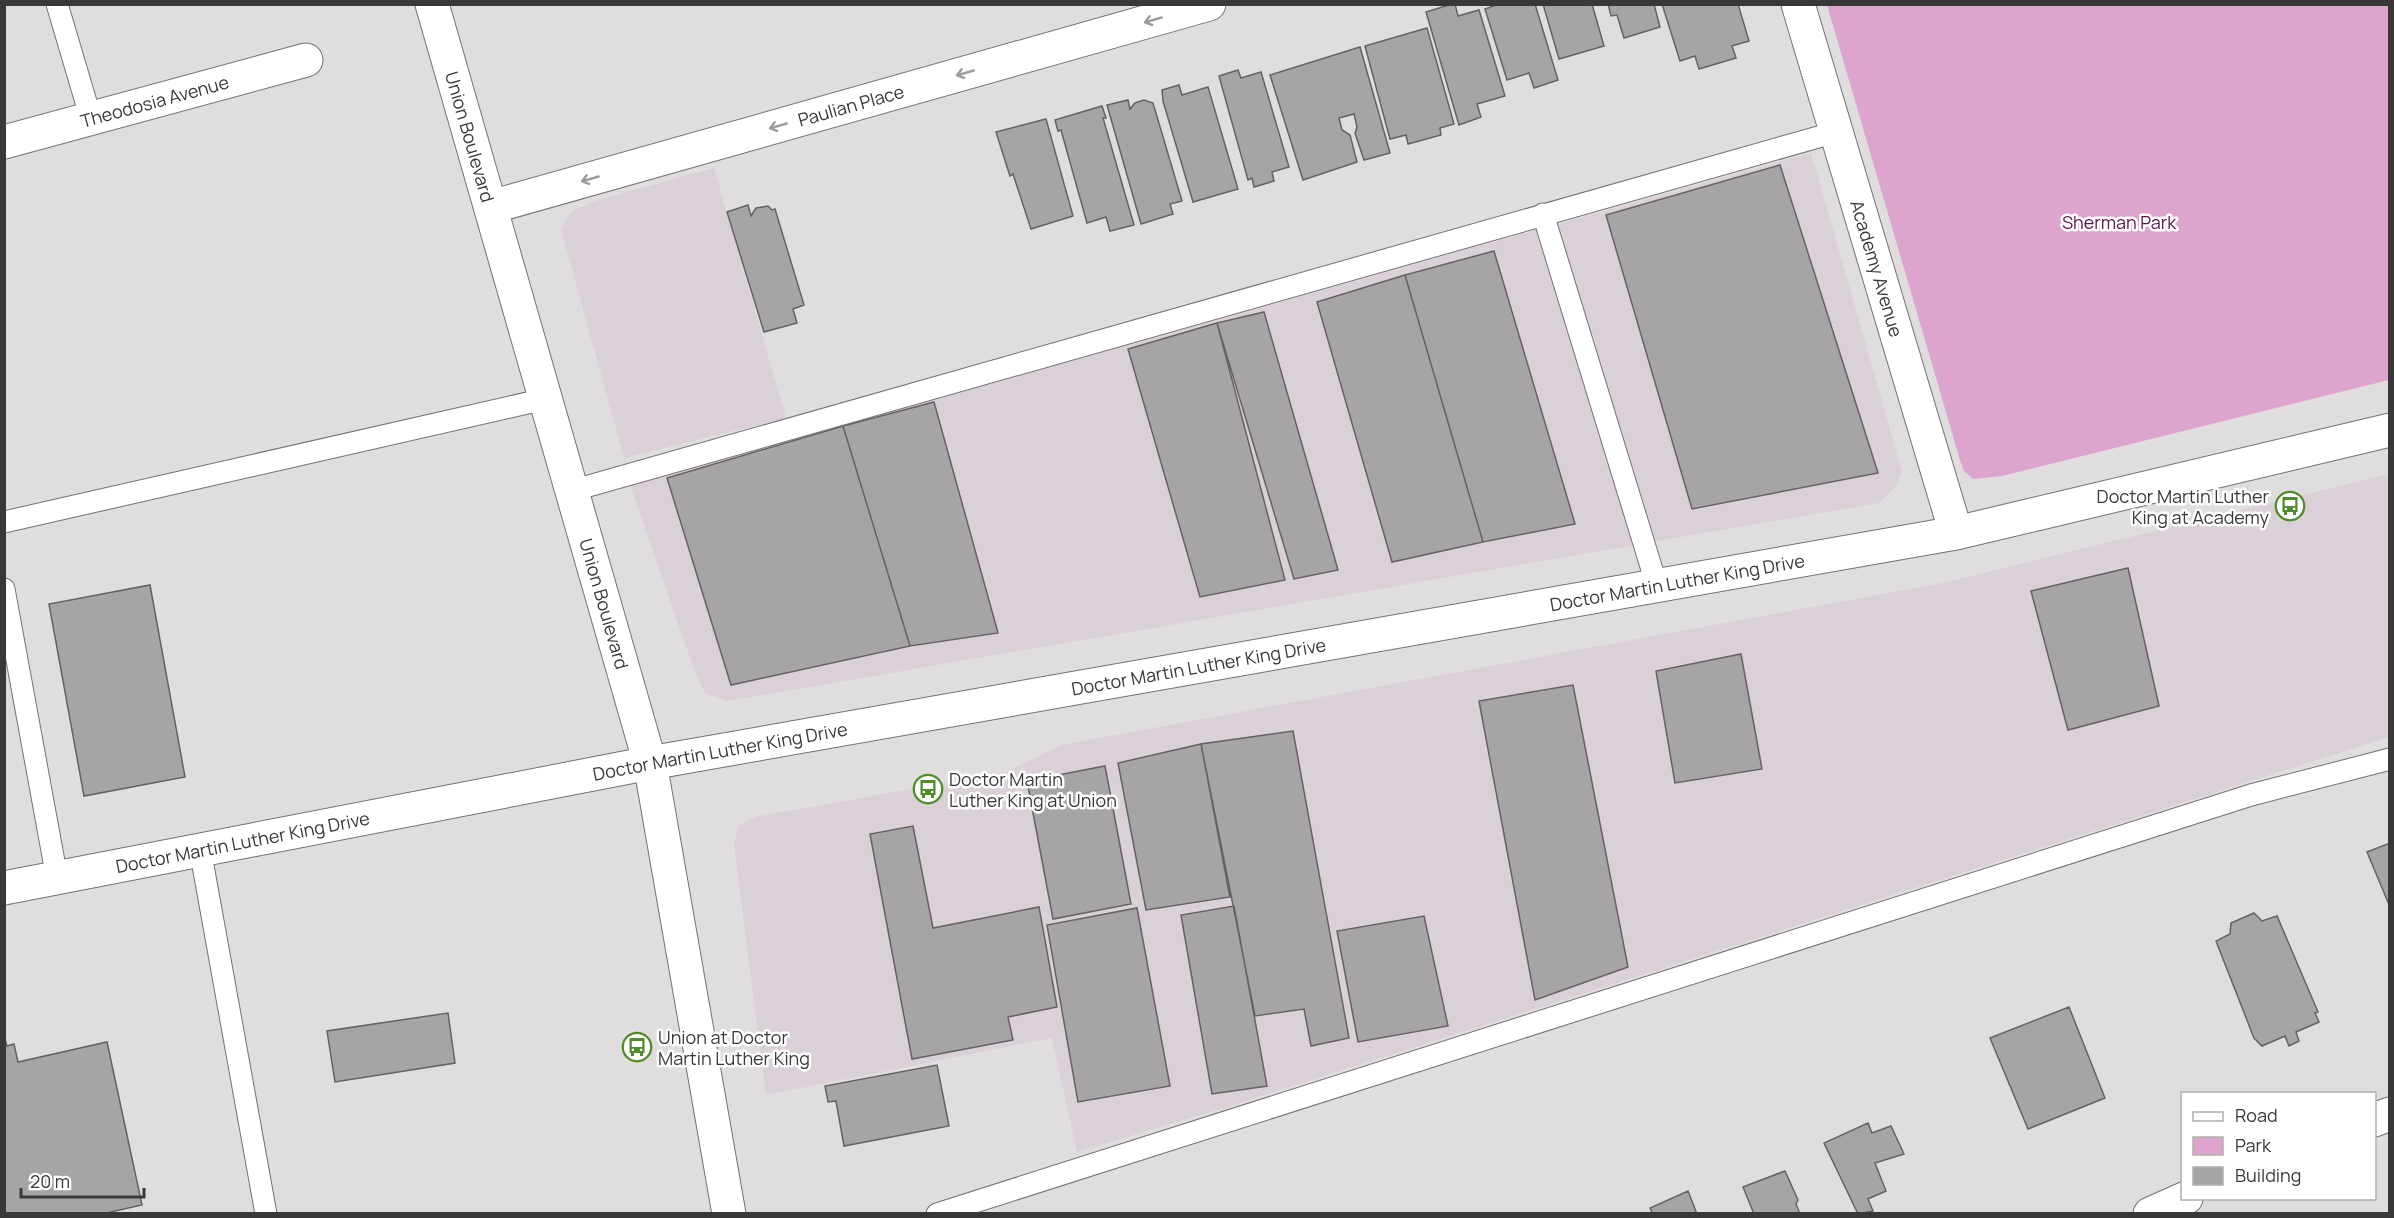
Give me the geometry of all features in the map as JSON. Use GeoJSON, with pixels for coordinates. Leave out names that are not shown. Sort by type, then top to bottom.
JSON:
{"type":"FeatureCollection","features":[{"type":"Feature","properties":{"kind":"main road","name":"Union Boulevard"},"geometry":{"type":"LineString","coordinates":[[432,4],[650,764],[729,1214]]}},
{"type":"Feature","properties":{"kind":"main road","name":"Paulian Place"},"geometry":{"type":"LineString","coordinates":[[490,207],[1209,4]]}},
{"type":"Feature","properties":{"kind":"main road","name":"Academy Avenue"},"geometry":{"type":"LineString","coordinates":[[1798,4],[1956,533]]}},
{"type":"Feature","properties":{"kind":"main road","name":"Theodosia Avenue"},"geometry":{"type":"LineString","coordinates":[[4,142],[306,60]]}},
{"type":"Feature","properties":{"kind":"main road","name":"Doctor Martin Luther King Drive"},"geometry":{"type":"LineString","coordinates":[[4,888],[650,764],[1956,533],[2390,430]]}},
{"type":"Feature","properties":{"kind":"main road"},"geometry":{"type":"LineString","coordinates":[[2150,1214],[2182,1200]]}},
{"type":"Feature","properties":{"kind":"lane"},"geometry":{"type":"LineString","coordinates":[[57,4],[91,118]]}},
{"type":"Feature","properties":{"kind":"lane"},"geometry":{"type":"LineString","coordinates":[[571,491],[1836,132]]}},
{"type":"Feature","properties":{"kind":"lane"},"geometry":{"type":"LineString","coordinates":[[1543,214],[1657,586]]}},
{"type":"Feature","properties":{"kind":"lane"},"geometry":{"type":"LineString","coordinates":[[4,522],[545,399]]}},
{"type":"Feature","properties":{"kind":"lane"},"geometry":{"type":"LineString","coordinates":[[4,589],[57,878]]}},
{"type":"Feature","properties":{"kind":"lane"},"geometry":{"type":"LineString","coordinates":[[937,1214],[2239,799],[2390,759]]}},
{"type":"Feature","properties":{"kind":"lane"},"geometry":{"type":"LineString","coordinates":[[200,849],[266,1214]]}},
{"type":"Feature","properties":{"kind":"shaded area"},"geometry":{"type":"Polygon","coordinates":[[[1811,153],[1902,472],[1895,487],[1879,503],[728,701],[706,694],[695,672],[630,485],[1811,153]]]}},
{"type":"Feature","properties":{"kind":"shaded area"},"geometry":{"type":"Polygon","coordinates":[[[714,168],[786,418],[624,458],[561,229],[571,212],[591,202],[714,168]]]}},
{"type":"Feature","properties":{"kind":"shaded area"},"geometry":{"type":"Polygon","coordinates":[[[2389,474],[2389,737],[1227,1107],[1077,1152],[1052,1038],[766,1095],[734,843],[739,825],[755,817],[1006,772],[1061,745],[1942,583],[2389,474]]]}},
{"type":"Feature","properties":{"kind":"green space","name":"Sherman Park"},"geometry":{"type":"Polygon","coordinates":[[[1827,5],[2389,5],[2389,380],[2002,476],[1973,479],[1964,471],[1960,460],[1827,5]]]}},
{"type":"Feature","properties":{"kind":"building"},"geometry":{"type":"Polygon","coordinates":[[[1455,4],[1458,16],[1479,10],[1505,96],[1477,104],[1481,117],[1459,125],[1426,12],[1455,4]]]}},
{"type":"Feature","properties":{"kind":"building"},"geometry":{"type":"Polygon","coordinates":[[[1499,4],[1535,4],[1558,80],[1534,88],[1529,73],[1507,80],[1485,9],[1499,4]]]}},
{"type":"Feature","properties":{"kind":"building"},"geometry":{"type":"Polygon","coordinates":[[[1543,4],[1592,4],[1604,46],[1559,59],[1543,4]]]}},
{"type":"Feature","properties":{"kind":"building"},"geometry":{"type":"Polygon","coordinates":[[[1608,4],[1654,4],[1660,27],[1624,38],[1617,15],[1611,16],[1608,4]]]}},
{"type":"Feature","properties":{"kind":"building"},"geometry":{"type":"Polygon","coordinates":[[[1662,4],[1738,4],[1749,41],[1732,46],[1736,58],[1699,69],[1695,56],[1680,61],[1662,4]]]}},
{"type":"Feature","properties":{"kind":"building"},"geometry":{"type":"Polygon","coordinates":[[[1427,28],[1454,124],[1440,128],[1441,135],[1408,144],[1406,135],[1390,139],[1365,46],[1427,28]]]}},
{"type":"Feature","properties":{"kind":"building"},"geometry":{"type":"Polygon","coordinates":[[[1360,47],[1390,153],[1364,160],[1355,133],[1357,127],[1354,114],[1339,118],[1342,130],[1350,135],[1357,162],[1303,180],[1270,75],[1360,47]]]}},
{"type":"Feature","properties":{"kind":"building"},"geometry":{"type":"Polygon","coordinates":[[[1238,70],[1241,78],[1261,72],[1289,167],[1272,172],[1274,181],[1254,187],[1252,178],[1248,180],[1219,76],[1238,70]]]}},
{"type":"Feature","properties":{"kind":"building"},"geometry":{"type":"Polygon","coordinates":[[[1179,85],[1182,95],[1208,87],[1238,189],[1193,202],[1163,101],[1162,90],[1179,85]]]}},
{"type":"Feature","properties":{"kind":"building"},"geometry":{"type":"Polygon","coordinates":[[[1128,100],[1130,109],[1135,103],[1144,100],[1153,103],[1182,201],[1170,204],[1173,214],[1141,224],[1107,105],[1128,100]]]}},
{"type":"Feature","properties":{"kind":"building"},"geometry":{"type":"Polygon","coordinates":[[[1102,106],[1106,118],[1103,118],[1134,225],[1110,231],[1106,217],[1087,223],[1061,130],[1058,131],[1055,120],[1102,106]]]}},
{"type":"Feature","properties":{"kind":"building"},"geometry":{"type":"Polygon","coordinates":[[[1046,119],[1073,216],[1031,229],[996,132],[1046,119]]]}},
{"type":"Feature","properties":{"kind":"building"},"geometry":{"type":"Polygon","coordinates":[[[1780,165],[1878,473],[1692,509],[1606,215],[1780,165]]]}},
{"type":"Feature","properties":{"kind":"building"},"geometry":{"type":"Polygon","coordinates":[[[748,205],[751,216],[756,208],[768,206],[772,210],[775,209],[804,305],[793,309],[797,323],[764,332],[727,212],[748,205]]]}},
{"type":"Feature","properties":{"kind":"building"},"geometry":{"type":"Polygon","coordinates":[[[1494,251],[1575,524],[1483,542],[1405,275],[1494,251]]]}},
{"type":"Feature","properties":{"kind":"building"},"geometry":{"type":"Polygon","coordinates":[[[1405,275],[1483,542],[1392,562],[1317,302],[1405,275]]]}},
{"type":"Feature","properties":{"kind":"building"},"geometry":{"type":"Polygon","coordinates":[[[1264,312],[1338,570],[1294,579],[1217,323],[1264,312]]]}},
{"type":"Feature","properties":{"kind":"building"},"geometry":{"type":"Polygon","coordinates":[[[1217,323],[1285,580],[1200,597],[1128,349],[1217,323]]]}},
{"type":"Feature","properties":{"kind":"building"},"geometry":{"type":"Polygon","coordinates":[[[934,402],[998,633],[910,646],[843,426],[934,402]]]}},
{"type":"Feature","properties":{"kind":"building"},"geometry":{"type":"Polygon","coordinates":[[[843,426],[910,646],[731,685],[667,478],[843,426]]]}},
{"type":"Feature","properties":{"kind":"building"},"geometry":{"type":"Polygon","coordinates":[[[2128,568],[2159,706],[2068,730],[2031,591],[2128,568]]]}},
{"type":"Feature","properties":{"kind":"building"},"geometry":{"type":"Polygon","coordinates":[[[150,585],[185,777],[84,796],[49,604],[150,585]]]}},
{"type":"Feature","properties":{"kind":"building"},"geometry":{"type":"Polygon","coordinates":[[[1741,654],[1762,769],[1675,783],[1656,671],[1741,654]]]}},
{"type":"Feature","properties":{"kind":"building"},"geometry":{"type":"Polygon","coordinates":[[[1573,685],[1628,967],[1535,1000],[1479,701],[1573,685]]]}},
{"type":"Feature","properties":{"kind":"building"},"geometry":{"type":"Polygon","coordinates":[[[1293,731],[1349,1038],[1311,1046],[1304,1009],[1255,1016],[1201,744],[1293,731]]]}},
{"type":"Feature","properties":{"kind":"building"},"geometry":{"type":"Polygon","coordinates":[[[1201,744],[1230,897],[1146,910],[1118,763],[1201,744]]]}},
{"type":"Feature","properties":{"kind":"building"},"geometry":{"type":"Polygon","coordinates":[[[1105,766],[1131,904],[1053,919],[1027,781],[1105,766]]]}},
{"type":"Feature","properties":{"kind":"building"},"geometry":{"type":"Polygon","coordinates":[[[913,826],[933,928],[1039,907],[1057,1007],[1008,1017],[1013,1040],[912,1059],[870,834],[913,826]]]}},
{"type":"Feature","properties":{"kind":"building"},"geometry":{"type":"Polygon","coordinates":[[[2390,843],[2390,907],[2367,852],[2390,843]]]}},
{"type":"Feature","properties":{"kind":"building"},"geometry":{"type":"Polygon","coordinates":[[[1234,906],[1267,1086],[1212,1094],[1181,915],[1234,906]]]}},
{"type":"Feature","properties":{"kind":"building"},"geometry":{"type":"Polygon","coordinates":[[[1137,908],[1170,1086],[1078,1102],[1047,925],[1137,908]]]}},
{"type":"Feature","properties":{"kind":"building"},"geometry":{"type":"Polygon","coordinates":[[[2254,913],[2262,921],[2277,916],[2318,1012],[2315,1013],[2319,1022],[2296,1032],[2299,1041],[2289,1046],[2285,1036],[2262,1046],[2254,1038],[2216,941],[2230,934],[2231,923],[2254,913]]]}},
{"type":"Feature","properties":{"kind":"building"},"geometry":{"type":"Polygon","coordinates":[[[1424,916],[1448,1026],[1358,1042],[1337,931],[1424,916]]]}},
{"type":"Feature","properties":{"kind":"building"},"geometry":{"type":"Polygon","coordinates":[[[2069,1007],[2105,1098],[2028,1129],[1990,1038],[2069,1007]]]}},
{"type":"Feature","properties":{"kind":"building"},"geometry":{"type":"Polygon","coordinates":[[[448,1013],[455,1063],[335,1082],[327,1031],[448,1013]]]}},
{"type":"Feature","properties":{"kind":"building"},"geometry":{"type":"Polygon","coordinates":[[[4,1035],[7,1046],[14,1044],[18,1062],[107,1042],[142,1205],[102,1214],[4,1214],[4,1035]]]}},
{"type":"Feature","properties":{"kind":"building"},"geometry":{"type":"Polygon","coordinates":[[[937,1065],[949,1126],[844,1146],[836,1101],[828,1102],[825,1086],[937,1065]]]}},
{"type":"Feature","properties":{"kind":"building"},"geometry":{"type":"Polygon","coordinates":[[[1868,1123],[1872,1133],[1891,1126],[1904,1154],[1875,1163],[1886,1191],[1868,1199],[1873,1211],[1858,1214],[1824,1143],[1868,1123]]]}},
{"type":"Feature","properties":{"kind":"building"},"geometry":{"type":"Polygon","coordinates":[[[1785,1171],[1798,1200],[1796,1204],[1800,1214],[1754,1214],[1743,1187],[1785,1171]]]}},
{"type":"Feature","properties":{"kind":"building"},"geometry":{"type":"Polygon","coordinates":[[[1688,1191],[1697,1214],[1653,1214],[1650,1208],[1688,1191]]]}},
{"type":"Feature","properties":{"kind":"place","name":"Doctor Martin Luther King at Academy"},"geometry":{"type":"Point","coordinates":[2290,506]}},
{"type":"Feature","properties":{"kind":"place","name":"Doctor Martin Luther King at Union"},"geometry":{"type":"Point","coordinates":[928,789]}},
{"type":"Feature","properties":{"kind":"place","name":"Union at Doctor Martin Luther King"},"geometry":{"type":"Point","coordinates":[637,1047]}}]}
